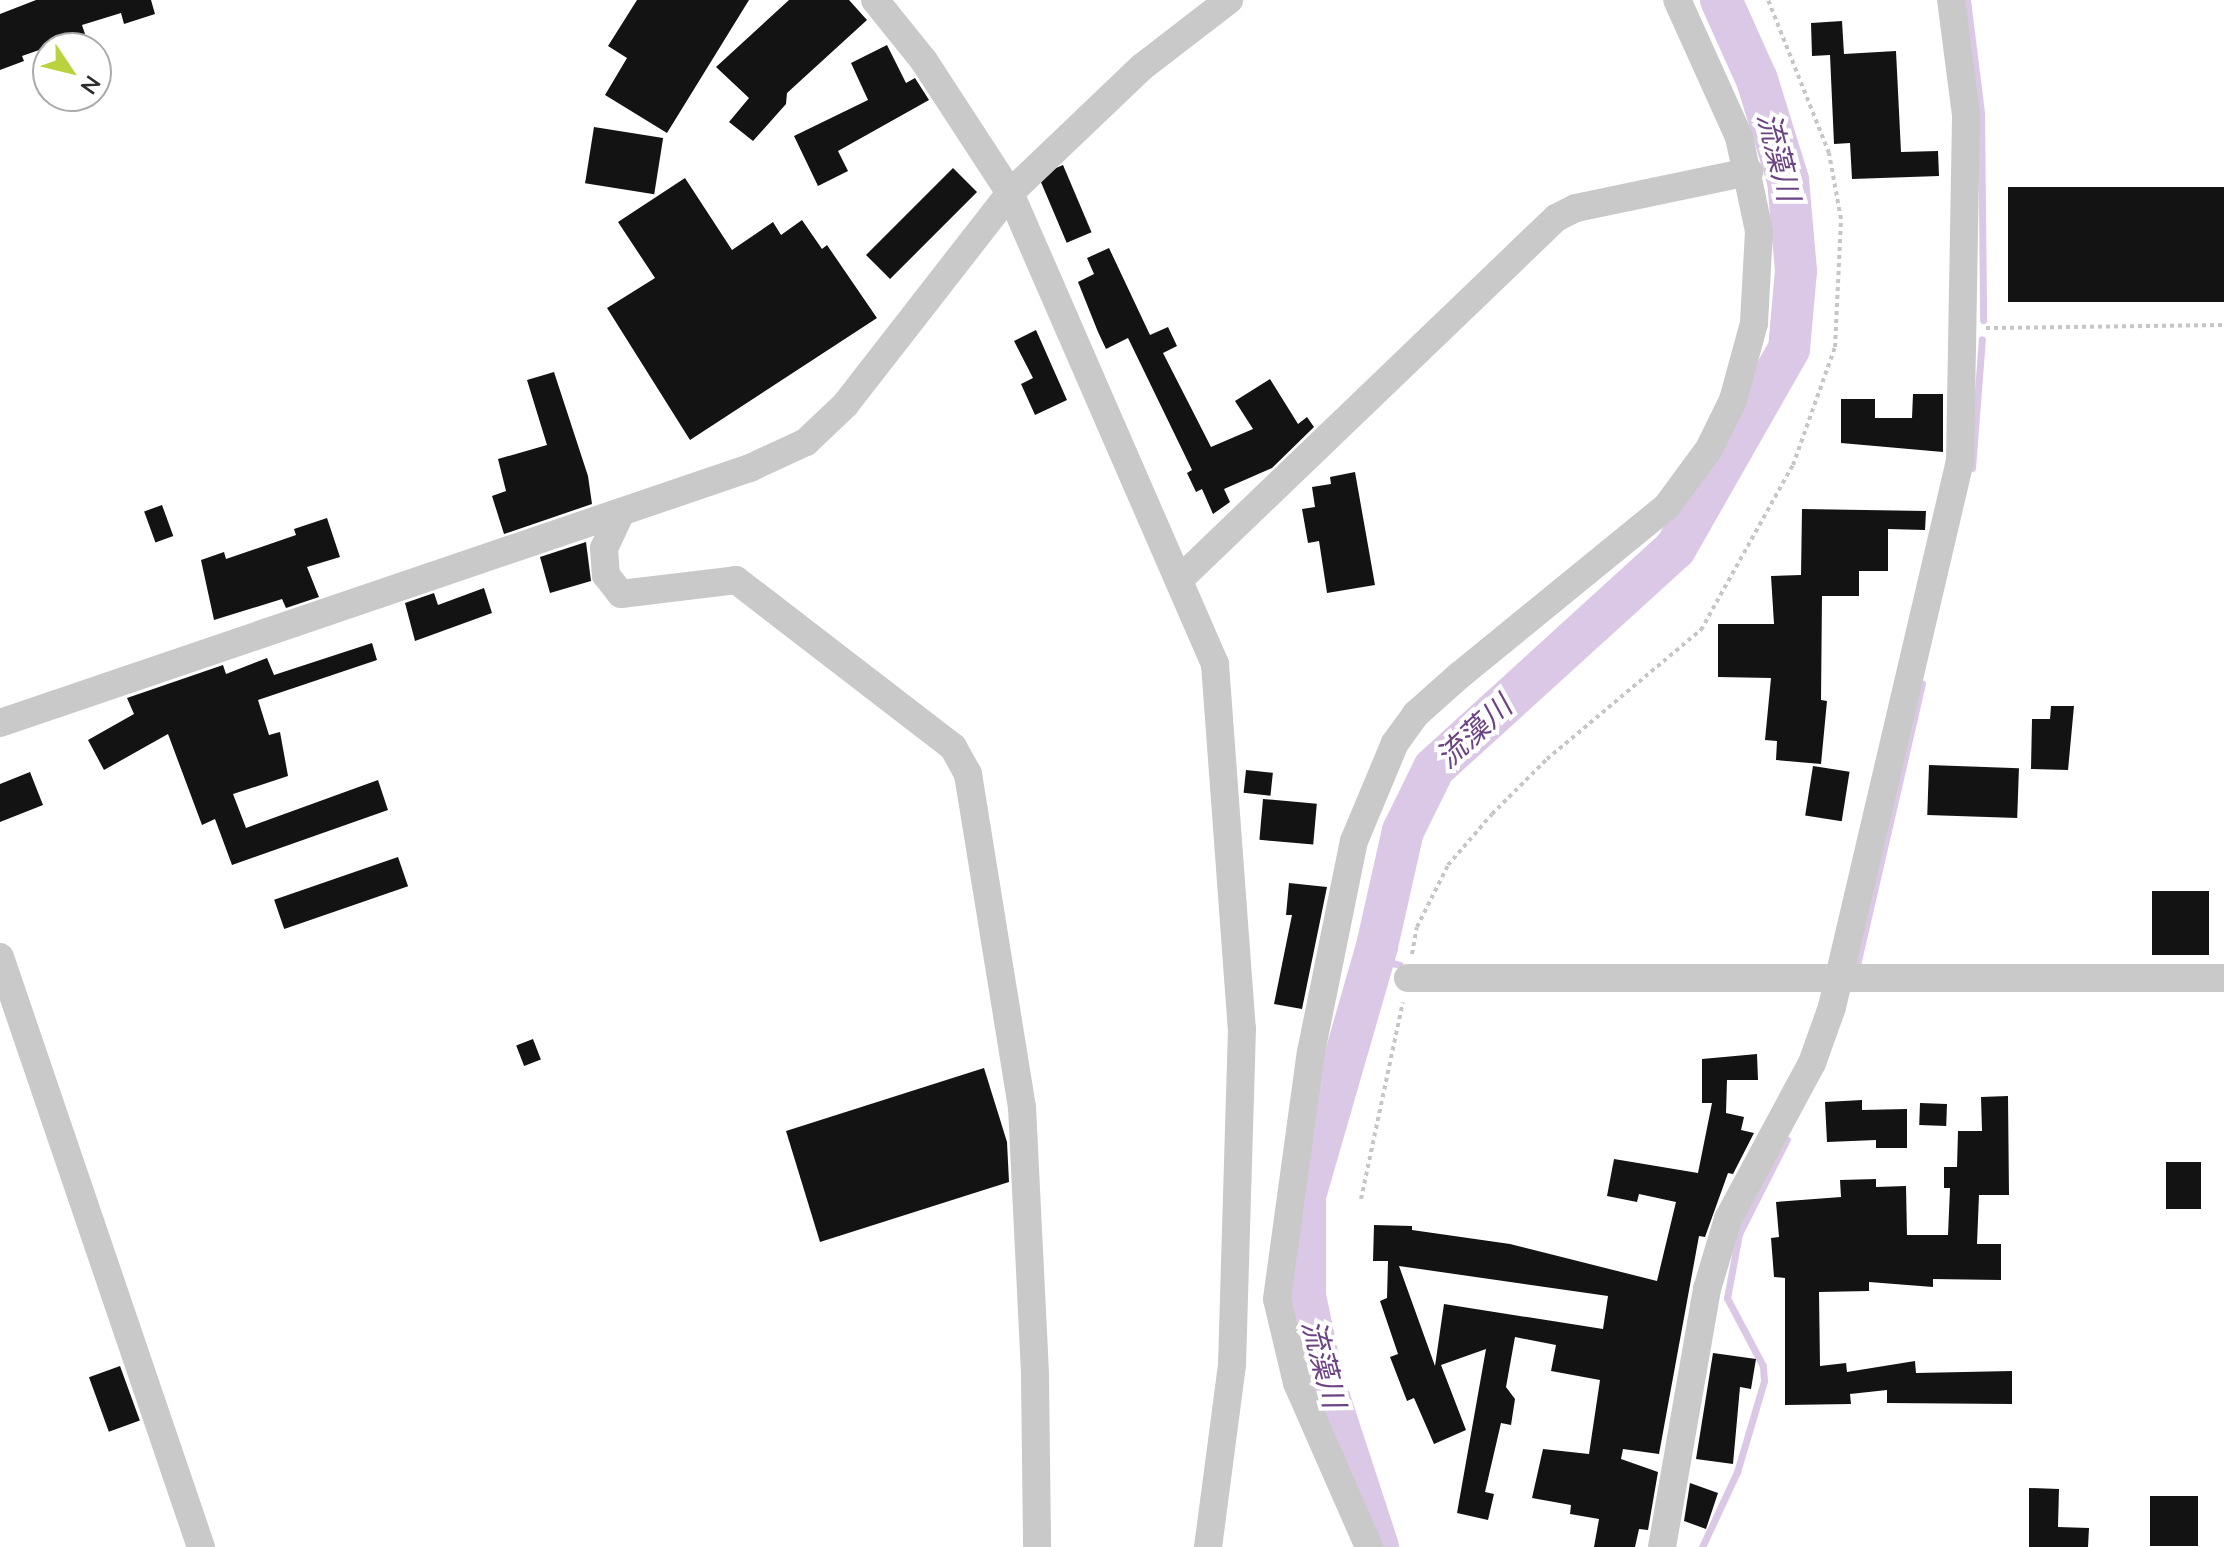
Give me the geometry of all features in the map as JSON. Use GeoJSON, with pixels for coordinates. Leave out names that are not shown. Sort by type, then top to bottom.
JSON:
{"type":"FeatureCollection","features":[{"type":"Feature","properties":{"kind":"street"},"geometry":{"type":"LineString","coordinates":[[875,0],[924,61],[1010,193],[1210,653],[1242,1028],[1232,1365],[1208,1547]]}},
{"type":"Feature","properties":{"kind":"street"},"geometry":{"type":"LineString","coordinates":[[0,723],[750,468],[806,442],[845,405],[1010,193],[1142,67],[1229,0]]}},
{"type":"Feature","properties":{"kind":"street"},"geometry":{"type":"LineString","coordinates":[[1369,1547],[1297,1383],[1283,1342],[1277,1299],[1311,1052],[1354,841],[1373,786],[1416,714],[1667,506],[1709,449],[1733,400],[1754,323],[1759,231],[1749,172],[1739,137],[1677,0]]}},
{"type":"Feature","properties":{"kind":"street"},"geometry":{"type":"LineString","coordinates":[[1662,1547],[1707,1289],[1728,1219],[1812,1063],[1852,978],[1960,461],[1965,329],[1966,115],[1951,0]]}},
{"type":"Feature","properties":{"kind":"street"},"geometry":{"type":"LineString","coordinates":[[1179,580],[1556,218],[1576,208],[1749,172]]}},
{"type":"Feature","properties":{"kind":"street"},"geometry":{"type":"LineString","coordinates":[[621,512],[604,548],[606,575],[621,594],[736,580],[953,747],[968,774],[1022,1107],[1035,1376],[1037,1547]]}},
{"type":"Feature","properties":{"kind":"street"},"geometry":{"type":"LineString","coordinates":[[0,957],[201,1547]]}},
{"type":"Feature","properties":{"kind":"street"},"geometry":{"type":"LineString","coordinates":[[1408,978],[2224,978]]}},
{"type":"Feature","properties":{"kind":"path"},"geometry":{"type":"LineString","coordinates":[[1361,1199],[1417,927],[1448,865],[1547,759],[1701,630],[1793,465],[1835,347],[1841,219],[1829,153],[1768,0]]}},
{"type":"Feature","properties":{"kind":"path"},"geometry":{"type":"LineString","coordinates":[[1965,329],[2224,325]]}},
{"type":"Feature","properties":{"kind":"building"},"geometry":{"type":"Polygon","coordinates":[[[36,0],[151,0],[155,14],[124,24],[121,13],[82,25],[84,32],[32,32],[32,53],[22,56],[24,61],[0,70],[0,14],[36,0]]]}},
{"type":"Feature","properties":{"kind":"building"},"geometry":{"type":"Polygon","coordinates":[[[637,0],[749,0],[667,133],[605,95],[627,58],[608,46],[637,0]]]}},
{"type":"Feature","properties":{"kind":"building"},"geometry":{"type":"Polygon","coordinates":[[[789,0],[849,0],[867,20],[787,93],[786,104],[753,141],[729,122],[749,98],[716,67],[789,0]]]}},
{"type":"Feature","properties":{"kind":"building"},"geometry":{"type":"Polygon","coordinates":[[[1842,21],[1844,54],[1896,51],[1901,152],[1938,151],[1939,176],[1852,179],[1850,143],[1834,144],[1830,55],[1812,56],[1811,23],[1842,21]]]}},
{"type":"Feature","properties":{"kind":"building"},"geometry":{"type":"Polygon","coordinates":[[[887,45],[906,83],[915,78],[929,100],[838,151],[848,171],[818,186],[794,136],[868,100],[851,63],[887,45]]]}},
{"type":"Feature","properties":{"kind":"building"},"geometry":{"type":"Polygon","coordinates":[[[594,127],[663,138],[654,194],[585,183],[594,127]]]}},
{"type":"Feature","properties":{"kind":"building"},"geometry":{"type":"Polygon","coordinates":[[[1063,165],[1092,232],[1067,243],[1038,176],[1063,165]]]}},
{"type":"Feature","properties":{"kind":"building"},"geometry":{"type":"Polygon","coordinates":[[[953,168],[977,192],[890,279],[866,255],[953,168]]]}},
{"type":"Feature","properties":{"kind":"building"},"geometry":{"type":"Polygon","coordinates":[[[685,178],[732,250],[773,222],[781,235],[802,220],[822,249],[827,245],[877,318],[690,440],[607,308],[655,278],[618,222],[685,178]]]}},
{"type":"Feature","properties":{"kind":"building"},"geometry":{"type":"Polygon","coordinates":[[[2008,187],[2224,187],[2224,302],[2008,302],[2008,187]]]}},
{"type":"Feature","properties":{"kind":"building"},"geometry":{"type":"Polygon","coordinates":[[[1109,248],[1150,335],[1168,327],[1177,346],[1163,353],[1211,447],[1253,429],[1235,401],[1270,379],[1298,424],[1307,417],[1314,427],[1272,468],[1224,489],[1230,502],[1213,514],[1202,489],[1196,492],[1187,473],[1192,470],[1128,338],[1106,349],[1078,282],[1094,274],[1087,258],[1109,248]]]}},
{"type":"Feature","properties":{"kind":"building"},"geometry":{"type":"Polygon","coordinates":[[[1036,330],[1067,400],[1035,415],[1021,384],[1033,378],[1014,341],[1036,330]]]}},
{"type":"Feature","properties":{"kind":"building"},"geometry":{"type":"Polygon","coordinates":[[[554,372],[588,476],[592,504],[504,534],[492,496],[506,491],[498,459],[547,445],[527,380],[554,372]]]}},
{"type":"Feature","properties":{"kind":"building"},"geometry":{"type":"Polygon","coordinates":[[[1913,394],[1943,394],[1943,452],[1841,443],[1841,399],[1875,399],[1875,418],[1912,418],[1913,394]]]}},
{"type":"Feature","properties":{"kind":"building"},"geometry":{"type":"Polygon","coordinates":[[[1355,472],[1375,585],[1327,593],[1319,541],[1308,543],[1302,509],[1315,507],[1312,487],[1331,484],[1330,477],[1355,472]]]}},
{"type":"Feature","properties":{"kind":"building"},"geometry":{"type":"Polygon","coordinates":[[[162,505],[173,536],[155,543],[144,511],[162,505]]]}},
{"type":"Feature","properties":{"kind":"building"},"geometry":{"type":"Polygon","coordinates":[[[1802,509],[1926,511],[1925,530],[1888,529],[1888,571],[1859,571],[1859,596],[1822,596],[1821,700],[1827,701],[1821,764],[1776,760],[1777,741],[1765,740],[1771,678],[1718,677],[1718,624],[1774,624],[1771,576],[1801,575],[1802,509]]]}},
{"type":"Feature","properties":{"kind":"building"},"geometry":{"type":"Polygon","coordinates":[[[327,518],[340,557],[307,567],[319,597],[286,608],[282,599],[214,620],[201,560],[224,552],[226,559],[296,535],[294,529],[327,518]]]}},
{"type":"Feature","properties":{"kind":"building"},"geometry":{"type":"Polygon","coordinates":[[[586,542],[591,581],[550,593],[540,557],[586,542]]]}},
{"type":"Feature","properties":{"kind":"building"},"geometry":{"type":"Polygon","coordinates":[[[484,588],[492,613],[415,641],[405,603],[434,593],[438,605],[484,588]]]}},
{"type":"Feature","properties":{"kind":"building"},"geometry":{"type":"Polygon","coordinates":[[[372,643],[377,660],[258,700],[269,735],[280,732],[288,776],[233,794],[246,828],[378,780],[388,810],[232,865],[215,819],[202,825],[168,734],[104,770],[88,740],[134,714],[127,698],[223,665],[226,674],[267,658],[274,675],[372,643]]]}},
{"type":"Feature","properties":{"kind":"building"},"geometry":{"type":"Polygon","coordinates":[[[2051,706],[2074,706],[2068,770],[2031,769],[2032,719],[2050,719],[2051,706]]]}},
{"type":"Feature","properties":{"kind":"building"},"geometry":{"type":"Polygon","coordinates":[[[1929,765],[2019,768],[2017,818],[1927,815],[1929,765]]]}},
{"type":"Feature","properties":{"kind":"building"},"geometry":{"type":"Polygon","coordinates":[[[1813,766],[1850,772],[1842,821],[1805,815],[1813,766]]]}},
{"type":"Feature","properties":{"kind":"building"},"geometry":{"type":"Polygon","coordinates":[[[1246,770],[1273,773],[1270,796],[1244,793],[1246,770]]]}},
{"type":"Feature","properties":{"kind":"building"},"geometry":{"type":"Polygon","coordinates":[[[30,772],[43,805],[0,822],[0,784],[30,772]]]}},
{"type":"Feature","properties":{"kind":"building"},"geometry":{"type":"Polygon","coordinates":[[[1263,799],[1317,804],[1313,845],[1259,840],[1263,799]]]}},
{"type":"Feature","properties":{"kind":"building"},"geometry":{"type":"Polygon","coordinates":[[[398,857],[408,886],[284,929],[274,900],[398,857]]]}},
{"type":"Feature","properties":{"kind":"building"},"geometry":{"type":"Polygon","coordinates":[[[1289,883],[1327,887],[1302,1009],[1274,1004],[1292,915],[1286,915],[1289,883]]]}},
{"type":"Feature","properties":{"kind":"building"},"geometry":{"type":"Polygon","coordinates":[[[2152,891],[2209,891],[2209,955],[2152,955],[2152,891]]]}},
{"type":"Feature","properties":{"kind":"building"},"geometry":{"type":"Polygon","coordinates":[[[533,1039],[541,1060],[524,1066],[516,1045],[533,1039]]]}},
{"type":"Feature","properties":{"kind":"building"},"geometry":{"type":"Polygon","coordinates":[[[1757,1054],[1758,1080],[1727,1080],[1726,1113],[1744,1117],[1741,1130],[1754,1133],[1733,1174],[1728,1173],[1705,1237],[1699,1236],[1659,1454],[1623,1449],[1621,1459],[1658,1472],[1648,1530],[1639,1529],[1635,1547],[1594,1547],[1599,1519],[1570,1514],[1571,1505],[1532,1498],[1543,1449],[1589,1454],[1600,1380],[1551,1371],[1556,1345],[1515,1337],[1506,1387],[1515,1399],[1511,1425],[1501,1423],[1485,1492],[1494,1494],[1488,1520],[1457,1513],[1486,1349],[1441,1365],[1466,1430],[1434,1444],[1414,1398],[1407,1401],[1390,1357],[1398,1354],[1380,1301],[1387,1298],[1388,1261],[1373,1261],[1374,1225],[1412,1226],[1412,1230],[1510,1244],[1657,1281],[1676,1202],[1639,1194],[1637,1202],[1607,1196],[1614,1159],[1698,1173],[1712,1103],[1702,1103],[1702,1059],[1757,1054]],[[1399,1266],[1435,1366],[1444,1304],[1603,1329],[1608,1296],[1399,1266]]]}},
{"type":"Feature","properties":{"kind":"building"},"geometry":{"type":"Polygon","coordinates":[[[984,1068],[1007,1142],[1009,1182],[820,1242],[786,1131],[984,1068]]]}},
{"type":"Feature","properties":{"kind":"building"},"geometry":{"type":"Polygon","coordinates":[[[2008,1096],[2009,1195],[1979,1195],[1977,1244],[2001,1244],[2001,1280],[1933,1279],[1933,1287],[1869,1282],[1869,1291],[1819,1292],[1820,1366],[1846,1363],[1847,1372],[1915,1361],[1916,1373],[2012,1371],[2012,1404],[1887,1403],[1887,1390],[1850,1394],[1851,1404],[1785,1405],[1785,1278],[1774,1277],[1771,1238],[1779,1237],[1776,1202],[1841,1197],[1840,1180],[1876,1179],[1876,1187],[1906,1186],[1907,1235],[1948,1235],[1950,1188],[1944,1188],[1944,1167],[1957,1167],[1958,1131],[1982,1131],[1981,1097],[2008,1096]]]}},
{"type":"Feature","properties":{"kind":"building"},"geometry":{"type":"Polygon","coordinates":[[[1862,1100],[1862,1110],[1907,1109],[1907,1148],[1876,1148],[1876,1140],[1827,1142],[1825,1102],[1862,1100]]]}},
{"type":"Feature","properties":{"kind":"building"},"geometry":{"type":"Polygon","coordinates":[[[1920,1103],[1947,1104],[1946,1126],[1919,1125],[1920,1103]]]}},
{"type":"Feature","properties":{"kind":"building"},"geometry":{"type":"Polygon","coordinates":[[[2166,1162],[2201,1162],[2201,1209],[2166,1209],[2166,1162]]]}},
{"type":"Feature","properties":{"kind":"building"},"geometry":{"type":"Polygon","coordinates":[[[1713,1353],[1756,1359],[1751,1389],[1740,1387],[1733,1464],[1696,1459],[1713,1353]]]}},
{"type":"Feature","properties":{"kind":"building"},"geometry":{"type":"Polygon","coordinates":[[[120,1366],[140,1421],[109,1432],[89,1377],[120,1366]]]}},
{"type":"Feature","properties":{"kind":"building"},"geometry":{"type":"Polygon","coordinates":[[[1690,1483],[1718,1493],[1706,1529],[1684,1521],[1690,1483]]]}},
{"type":"Feature","properties":{"kind":"building"},"geometry":{"type":"Polygon","coordinates":[[[2029,1488],[2059,1489],[2058,1527],[2089,1528],[2088,1547],[2029,1547],[2029,1488]]]}},
{"type":"Feature","properties":{"kind":"building"},"geometry":{"type":"Polygon","coordinates":[[[2150,1496],[2198,1496],[2198,1546],[2150,1546],[2150,1496]]]}},
{"type":"Feature","properties":{"kind":"waterway","name":"流藻川"},"geometry":{"type":"LineString","coordinates":[[1378,1547],[1322,1376],[1305,1296],[1305,1196],[1377,946],[1403,831],[1434,768],[1675,549],[1789,349],[1796,271],[1788,180],[1757,80],[1721,0]]}},
{"type":"Feature","properties":{"kind":"waterway"},"geometry":{"type":"LineString","coordinates":[[1967,0],[1981,113],[1983,320]]}},
{"type":"Feature","properties":{"kind":"waterway"},"geometry":{"type":"LineString","coordinates":[[1972,468],[1982,339]]}},
{"type":"Feature","properties":{"kind":"waterway"},"geometry":{"type":"LineString","coordinates":[[1857,965],[1922,683]]}},
{"type":"Feature","properties":{"kind":"waterway"},"geometry":{"type":"LineString","coordinates":[[1377,946],[1388,962],[1400,965]]}},
{"type":"Feature","properties":{"kind":"waterway"},"geometry":{"type":"LineString","coordinates":[[1702,1547],[1737,1472],[1764,1381],[1763,1366],[1727,1298],[1739,1234],[1787,1139]]}}]}
